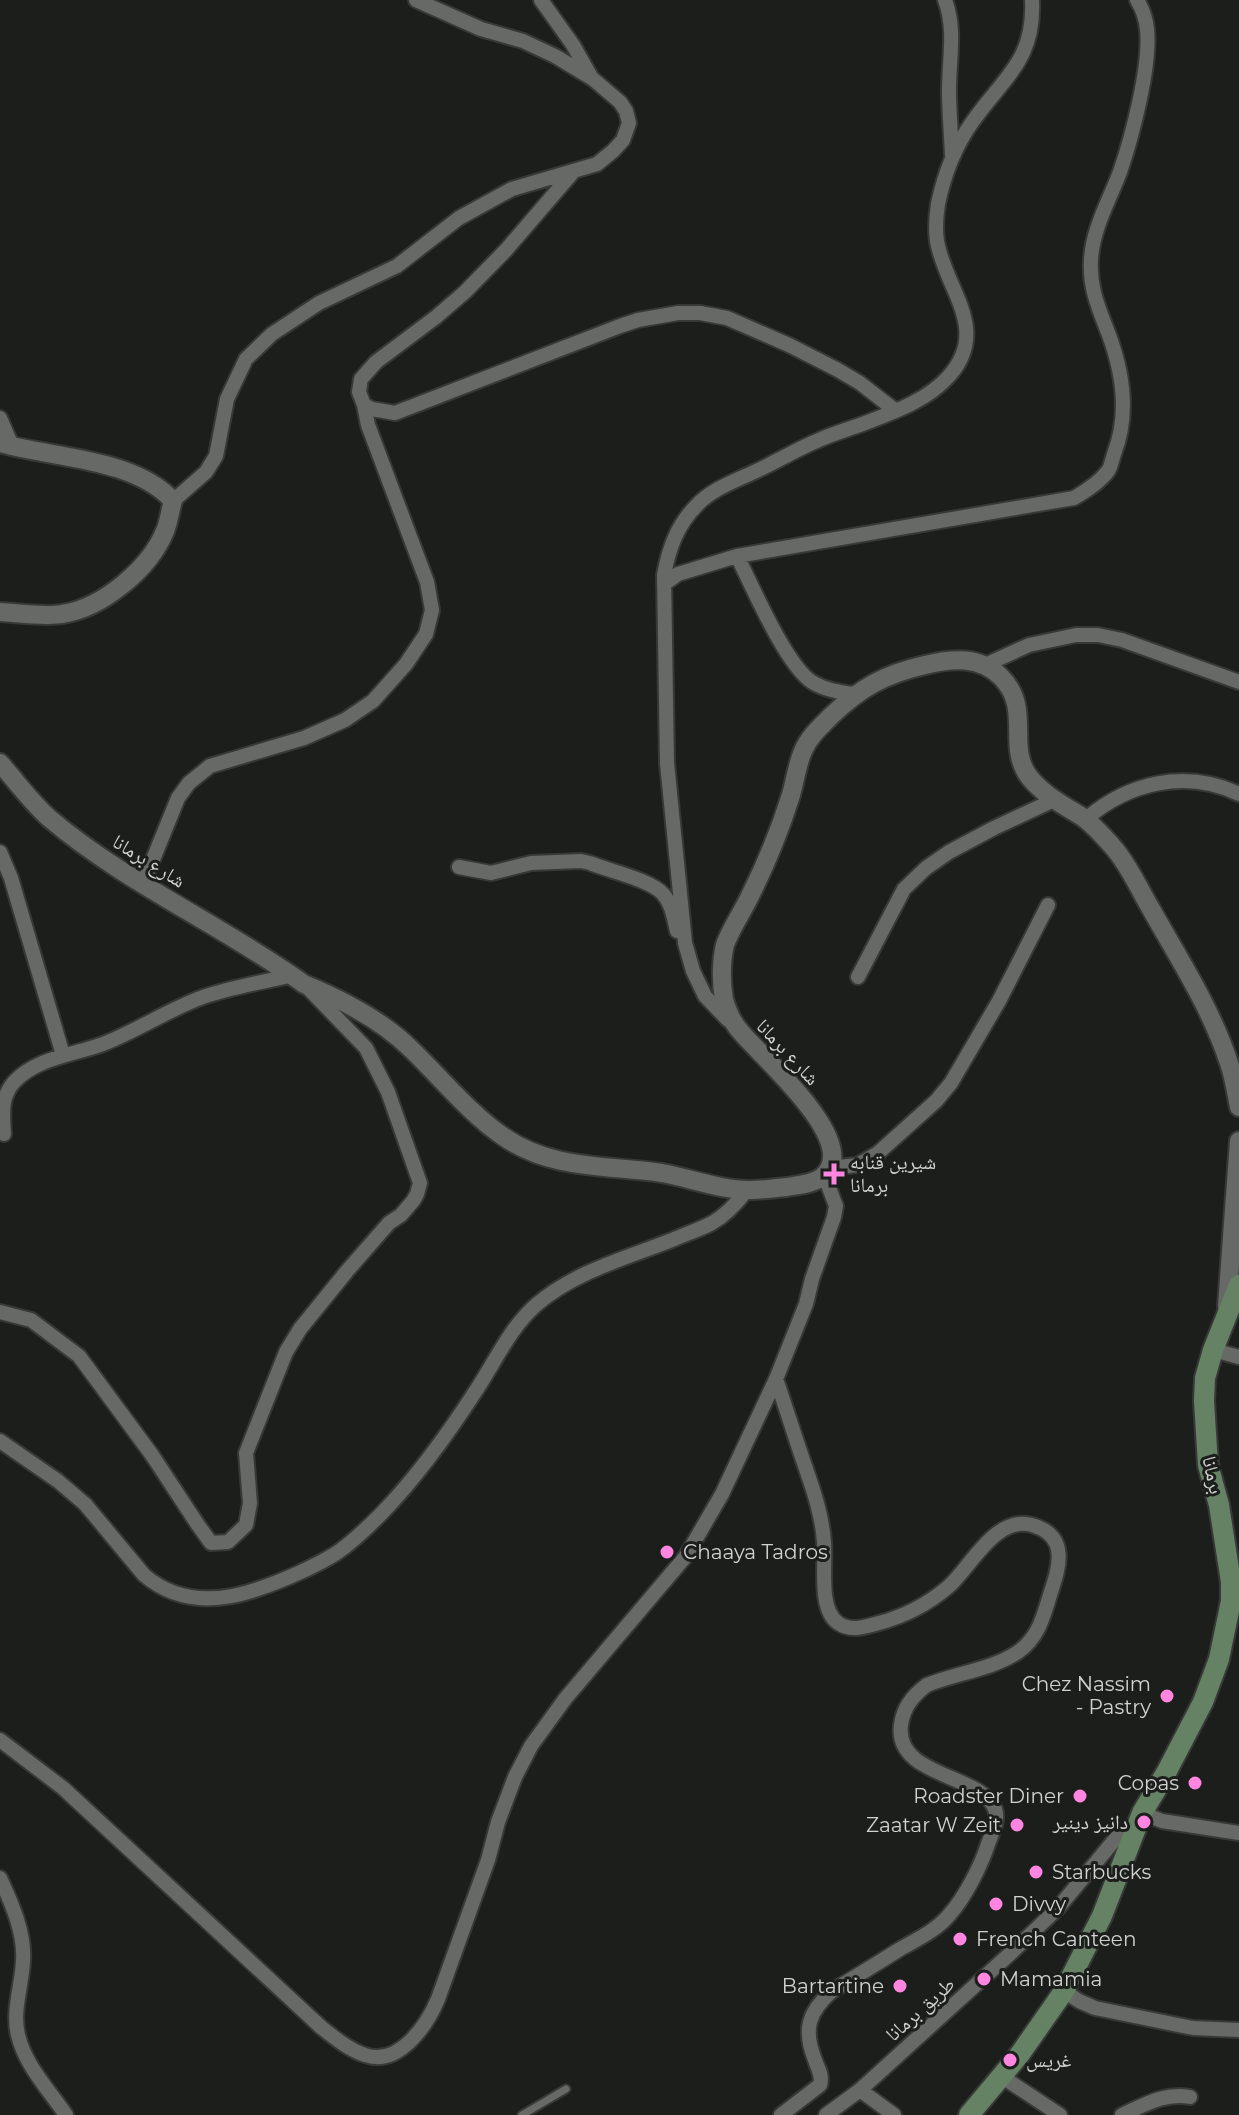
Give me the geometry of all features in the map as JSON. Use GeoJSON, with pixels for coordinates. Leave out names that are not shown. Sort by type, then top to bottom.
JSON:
{"type":"FeatureCollection","features":[{"type":"Feature","properties":{"kind":"main road","name":"برمانا"},"geometry":{"type":"LineString","coordinates":[[969,2115],[1020,2054],[1064,1991],[1102,1916],[1139,1819],[1203,1702],[1219,1659],[1231,1601],[1230,1568],[1219,1505],[1208,1465],[1205,1378],[1239,1285]]}},
{"type":"Feature","properties":{"kind":"street"},"geometry":{"type":"LineString","coordinates":[[0,612],[62,614],[96,603],[123,584],[146,562],[165,531],[173,501],[206,472],[216,456],[227,399],[246,359],[272,334],[319,303],[397,266],[459,218],[512,189],[597,164],[623,140],[629,123],[626,111],[593,79],[523,41],[481,29],[416,0]]}},
{"type":"Feature","properties":{"kind":"street"},"geometry":{"type":"LineString","coordinates":[[541,0],[593,79]]}},
{"type":"Feature","properties":{"kind":"street"},"geometry":{"type":"LineString","coordinates":[[945,0],[951,29],[949,88],[952,159]]}},
{"type":"Feature","properties":{"kind":"street"},"geometry":{"type":"LineString","coordinates":[[737,1029],[705,996],[693,971],[685,943],[667,763],[664,584],[668,553],[678,529],[702,499],[822,438],[896,411],[948,378],[965,350],[967,337],[966,321],[937,242],[935,221],[942,188],[952,159],[973,121],[1026,50],[1033,18],[1032,0]]}},
{"type":"Feature","properties":{"kind":"street"},"geometry":{"type":"LineString","coordinates":[[664,584],[678,574],[737,556],[1074,498],[1092,487],[1108,471],[1119,443],[1123,410],[1121,375],[1094,298],[1090,264],[1097,228],[1121,169],[1140,95],[1147,28],[1137,0]]}},
{"type":"Feature","properties":{"kind":"street"},"geometry":{"type":"LineString","coordinates":[[143,884],[178,798],[189,783],[210,766],[304,738],[345,720],[373,701],[406,664],[426,634],[432,610],[427,582],[368,425],[359,392],[361,379],[376,362],[465,292],[574,171]]}},
{"type":"Feature","properties":{"kind":"street"},"geometry":{"type":"LineString","coordinates":[[364,405],[395,413],[638,320],[678,313],[700,313],[727,318],[789,345],[860,383],[896,411]]}},
{"type":"Feature","properties":{"kind":"street"},"geometry":{"type":"LineString","coordinates":[[0,418],[6,445],[100,463],[163,489],[173,501]]}},
{"type":"Feature","properties":{"kind":"street"},"geometry":{"type":"LineString","coordinates":[[737,556],[794,665],[810,681],[831,691],[854,694]]}},
{"type":"Feature","properties":{"kind":"street"},"geometry":{"type":"LineString","coordinates":[[985,665],[1029,645],[1076,635],[1098,635],[1122,640],[1239,682]]}},
{"type":"Feature","properties":{"kind":"street","name":"شارع برمانا"},"geometry":{"type":"LineString","coordinates":[[0,763],[46,815],[78,841],[299,980],[379,1023],[409,1046],[487,1123],[516,1145],[562,1162],[659,1173],[747,1190],[800,1185],[826,1172],[831,1144],[822,1125],[785,1077],[737,1029],[725,1001],[722,979],[725,944],[768,861],[792,793],[803,749],[816,730],[854,694],[892,674],[951,659],[985,665]]}},
{"type":"Feature","properties":{"kind":"street"},"geometry":{"type":"LineString","coordinates":[[985,665],[999,674],[1010,687],[1017,703],[1020,761],[1029,777],[1054,800],[1086,819],[1117,852],[1202,998],[1229,1064],[1239,1107]]}},
{"type":"Feature","properties":{"kind":"street"},"geometry":{"type":"LineString","coordinates":[[1086,819],[1134,788],[1164,781],[1195,782],[1239,794]]}},
{"type":"Feature","properties":{"kind":"street"},"geometry":{"type":"LineString","coordinates":[[858,977],[904,889],[926,868],[994,828],[1054,800]]}},
{"type":"Feature","properties":{"kind":"street"},"geometry":{"type":"LineString","coordinates":[[0,852],[11,878],[63,1055]]}},
{"type":"Feature","properties":{"kind":"street"},"geometry":{"type":"LineString","coordinates":[[459,867],[491,873],[531,863],[581,861],[653,887],[663,894],[672,910],[682,967],[689,985],[695,993],[705,996]]}},
{"type":"Feature","properties":{"kind":"street"},"geometry":{"type":"LineString","coordinates":[[0,1740],[63,1788],[322,2028],[366,2056],[377,2057],[401,2049],[416,2036],[434,2009],[515,1777],[531,1746],[565,1699],[686,1556],[722,1494],[776,1379],[806,1304],[836,1206],[826,1172],[857,1165],[878,1153],[936,1101],[951,1083],[999,1001],[1048,905]]}},
{"type":"Feature","properties":{"kind":"street"},"geometry":{"type":"LineString","coordinates":[[0,1312],[31,1320],[79,1356],[152,1455],[211,1543],[228,1542],[246,1525],[250,1503],[246,1453],[286,1352],[300,1329],[347,1271],[413,1201],[420,1183],[388,1092],[366,1048],[299,980],[205,996],[104,1043],[31,1068],[15,1081],[4,1096],[4,1134]]}},
{"type":"Feature","properties":{"kind":"street"},"geometry":{"type":"LineString","coordinates":[[1227,1313],[1239,1141]]}},
{"type":"Feature","properties":{"kind":"street"},"geometry":{"type":"LineString","coordinates":[[0,1441],[58,1481],[85,1504],[153,1583],[177,1596],[202,1600],[245,1594],[279,1582],[335,1554],[364,1531],[431,1458],[508,1337],[537,1304],[584,1275],[712,1223],[747,1190]]}},
{"type":"Feature","properties":{"kind":"street"},"geometry":{"type":"LineString","coordinates":[[1213,1350],[1239,1357]]}},
{"type":"Feature","properties":{"kind":"street"},"geometry":{"type":"LineString","coordinates":[[776,1379],[817,1499],[824,1543],[827,1609],[837,1622],[852,1629],[868,1627],[898,1618],[926,1604],[950,1585],[988,1541],[1012,1525],[1027,1524],[1042,1529],[1053,1538],[1059,1551],[1059,1566],[1041,1625],[1034,1637],[1005,1659],[927,1685],[906,1709],[900,1738],[909,1755],[984,1795],[995,1807],[996,1823],[979,1865],[950,1914],[928,1933],[820,2001],[811,2015],[808,2030],[809,2046],[822,2079],[820,2085],[781,2115]]}},
{"type":"Feature","properties":{"kind":"street"},"geometry":{"type":"LineString","coordinates":[[1139,1819],[1239,1833]]}},
{"type":"Feature","properties":{"kind":"street","name":"طريق برمانا"},"geometry":{"type":"LineString","coordinates":[[826,2115],[860,2090],[1058,1908],[1117,1837],[1139,1819]]}},
{"type":"Feature","properties":{"kind":"street"},"geometry":{"type":"LineString","coordinates":[[0,1878],[12,1904],[24,1958],[16,2021],[18,2037],[31,2066],[66,2115]]}},
{"type":"Feature","properties":{"kind":"street"},"geometry":{"type":"LineString","coordinates":[[1064,1991],[1087,2005],[1111,2011],[1193,2028],[1239,2030]]}},
{"type":"Feature","properties":{"kind":"street"},"geometry":{"type":"LineString","coordinates":[[1001,2076],[1060,2115]]}},
{"type":"Feature","properties":{"kind":"street"},"geometry":{"type":"LineString","coordinates":[[860,2090],[894,2115]]}},
{"type":"Feature","properties":{"kind":"street"},"geometry":{"type":"LineString","coordinates":[[1122,2115],[1161,2098],[1190,2097]]}},
{"type":"Feature","properties":{"kind":"lane"},"geometry":{"type":"LineString","coordinates":[[522,2115],[566,2089]]}},
{"type":"Feature","properties":{"kind":"place","name":"شيرين قنابه برمانا"},"geometry":{"type":"Point","coordinates":[834,1174]}},
{"type":"Feature","properties":{"kind":"place","name":"Chaaya Tadros"},"geometry":{"type":"Point","coordinates":[667,1552]}},
{"type":"Feature","properties":{"kind":"place","name":"Chez Nassim - Pastry"},"geometry":{"type":"Point","coordinates":[1167,1696]}},
{"type":"Feature","properties":{"kind":"place","name":"Copas"},"geometry":{"type":"Point","coordinates":[1195,1783]}},
{"type":"Feature","properties":{"kind":"place","name":"Roadster Diner"},"geometry":{"type":"Point","coordinates":[1080,1796]}},
{"type":"Feature","properties":{"kind":"place","name":"دانيز دينير"},"geometry":{"type":"Point","coordinates":[1144,1822]}},
{"type":"Feature","properties":{"kind":"place","name":"Zaatar W Zeit"},"geometry":{"type":"Point","coordinates":[1017,1825]}},
{"type":"Feature","properties":{"kind":"place","name":"Starbucks"},"geometry":{"type":"Point","coordinates":[1036,1872]}},
{"type":"Feature","properties":{"kind":"place","name":"Divvy"},"geometry":{"type":"Point","coordinates":[996,1904]}},
{"type":"Feature","properties":{"kind":"place","name":"French Canteen"},"geometry":{"type":"Point","coordinates":[960,1939]}},
{"type":"Feature","properties":{"kind":"place","name":"Mamamia"},"geometry":{"type":"Point","coordinates":[984,1979]}},
{"type":"Feature","properties":{"kind":"place","name":"Bartartine"},"geometry":{"type":"Point","coordinates":[900,1986]}},
{"type":"Feature","properties":{"kind":"place","name":"غريس"},"geometry":{"type":"Point","coordinates":[1010,2060]}}]}
